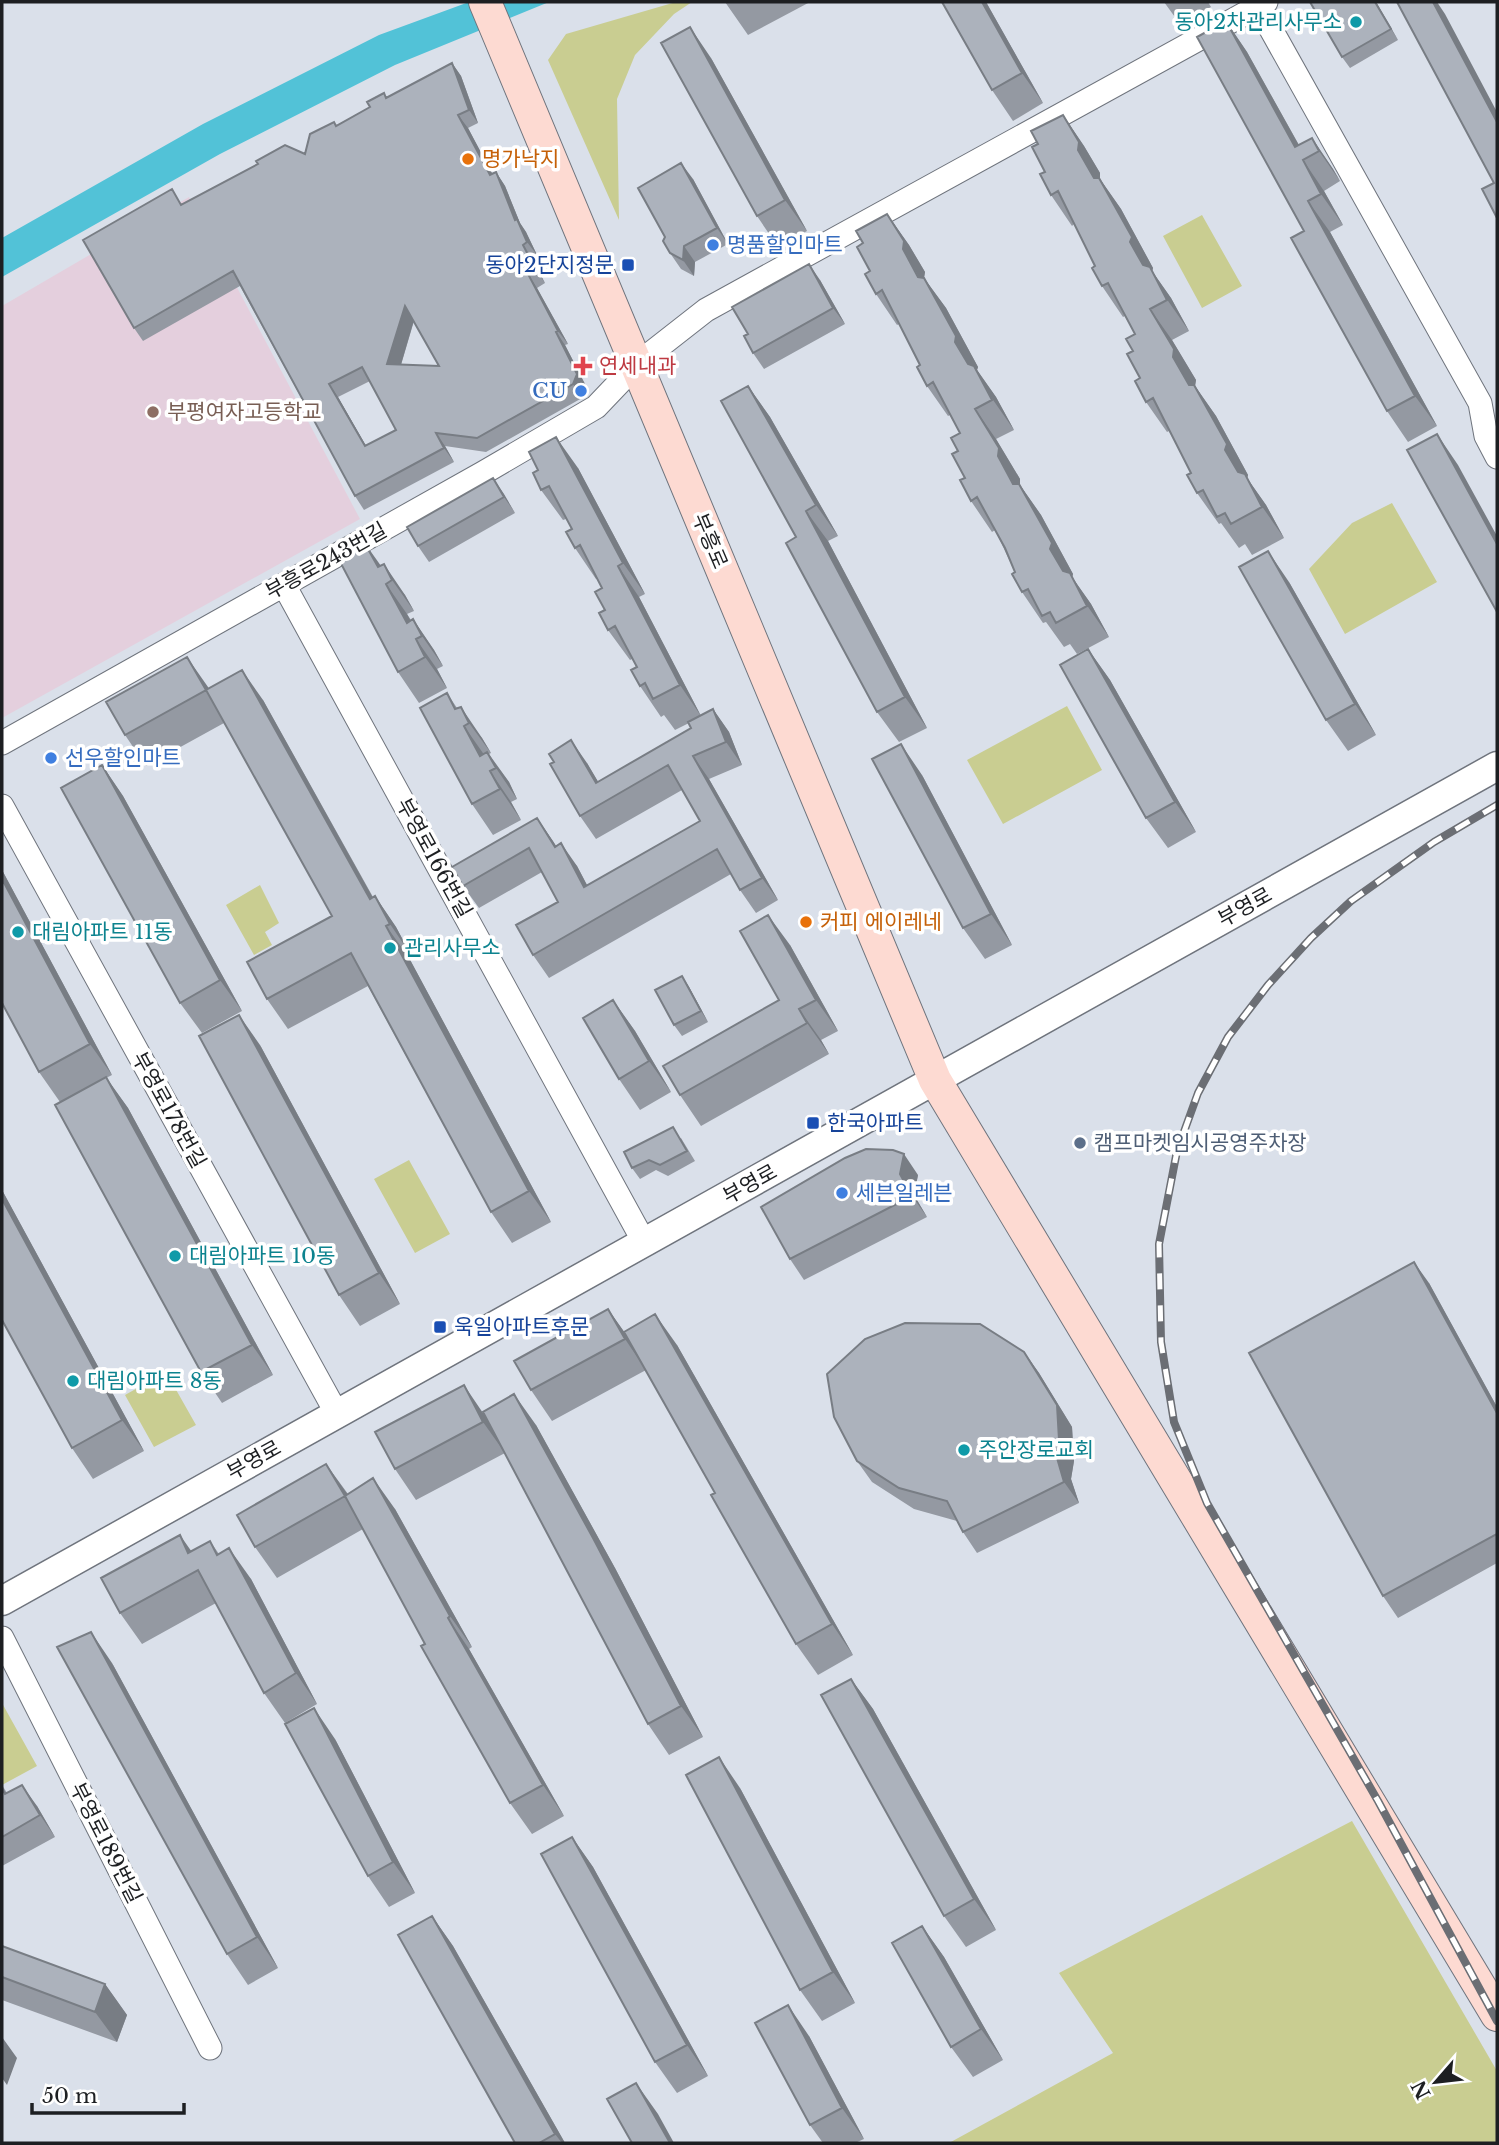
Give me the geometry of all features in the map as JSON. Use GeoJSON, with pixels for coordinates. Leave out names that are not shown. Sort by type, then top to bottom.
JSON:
{"type":"FeatureCollection","features":[{"type":"Feature","properties":{"kind":"main road","name":"부흥로"},"geometry":{"type":"LineString","coordinates":[[485,2],[935,1080],[1497,2015]]}},
{"type":"Feature","properties":{"kind":"street","name":"부흥로243번길"},"geometry":{"type":"LineString","coordinates":[[2,743],[596,407],[637,364],[706,310],[1262,4]]}},
{"type":"Feature","properties":{"kind":"street"},"geometry":{"type":"LineString","coordinates":[[1262,4],[1480,403],[1486,436],[1497,457]]}},
{"type":"Feature","properties":{"kind":"street","name":"부영로166번길"},"geometry":{"type":"LineString","coordinates":[[284,585],[645,1242]]}},
{"type":"Feature","properties":{"kind":"street","name":"부영로"},"geometry":{"type":"LineString","coordinates":[[2,1601],[1497,766]]}},
{"type":"Feature","properties":{"kind":"street","name":"부영로178번길"},"geometry":{"type":"LineString","coordinates":[[2,806],[337,1414]]}},
{"type":"Feature","properties":{"kind":"street","name":"부영로189번길"},"geometry":{"type":"LineString","coordinates":[[2,1638],[210,2048]]}},
{"type":"Feature","properties":{"kind":"shaded area","name":"부평여자고등학교"},"geometry":{"type":"Polygon","coordinates":[[[189,197],[360,519],[2,718],[2,306],[189,197]]]}},
{"type":"Feature","properties":{"kind":"green space"},"geometry":{"type":"Polygon","coordinates":[[[676,2],[692,2],[674,14],[635,55],[617,99],[619,220],[548,60],[566,34],[676,2]]]}},
{"type":"Feature","properties":{"kind":"green space"},"geometry":{"type":"Polygon","coordinates":[[[1202,215],[1242,286],[1202,308],[1163,236],[1202,215]]]}},
{"type":"Feature","properties":{"kind":"green space"},"geometry":{"type":"Polygon","coordinates":[[[1392,503],[1437,582],[1345,634],[1309,569],[1352,523],[1392,503]]]}},
{"type":"Feature","properties":{"kind":"green space"},"geometry":{"type":"Polygon","coordinates":[[[1067,706],[1102,770],[1003,824],[967,760],[1067,706]]]}},
{"type":"Feature","properties":{"kind":"green space"},"geometry":{"type":"Polygon","coordinates":[[[260,885],[279,923],[265,932],[272,945],[254,955],[226,905],[260,885]]]}},
{"type":"Feature","properties":{"kind":"green space"},"geometry":{"type":"Polygon","coordinates":[[[409,1160],[450,1234],[415,1253],[374,1179],[409,1160]]]}},
{"type":"Feature","properties":{"kind":"green space"},"geometry":{"type":"Polygon","coordinates":[[[166,1372],[196,1425],[154,1447],[125,1395],[166,1372]]]}},
{"type":"Feature","properties":{"kind":"green space"},"geometry":{"type":"Polygon","coordinates":[[[2,1703],[37,1766],[2,1785],[2,1703]]]}},
{"type":"Feature","properties":{"kind":"green space"},"geometry":{"type":"Polygon","coordinates":[[[1352,1821],[1497,2071],[1497,2143],[949,2143],[1113,2053],[1059,1973],[1352,1821]]]}},
{"type":"Feature","properties":{"kind":"water"},"geometry":{"type":"Polygon","coordinates":[[[469,2],[549,2],[395,65],[220,154],[2,277],[2,238],[203,124],[379,35],[469,2]]]}},
{"type":"Feature","properties":{"kind":"building"},"geometry":{"type":"Polygon","coordinates":[[[942,2],[982,2],[1022,73],[992,90],[942,2]]]}},
{"type":"Feature","properties":{"kind":"building","name":"동아2차관리사무소"},"geometry":{"type":"Polygon","coordinates":[[[1310,2],[1375,2],[1391,29],[1342,57],[1310,2]]]}},
{"type":"Feature","properties":{"kind":"building"},"geometry":{"type":"Polygon","coordinates":[[[1397,2],[1433,2],[1497,122],[1497,218],[1482,189],[1494,183],[1397,2]]]}},
{"type":"Feature","properties":{"kind":"building"},"geometry":{"type":"Polygon","coordinates":[[[1226,21],[1295,147],[1312,138],[1319,151],[1303,160],[1321,194],[1308,201],[1415,396],[1387,411],[1291,238],[1304,231],[1197,37],[1226,21]]]}},
{"type":"Feature","properties":{"kind":"building"},"geometry":{"type":"Polygon","coordinates":[[[690,27],[785,200],[757,216],[661,43],[690,27]]]}},
{"type":"Feature","properties":{"kind":"building"},"geometry":{"type":"Polygon","coordinates":[[[452,63],[469,110],[458,115],[490,175],[496,172],[527,242],[523,245],[536,270],[528,274],[577,374],[573,384],[477,438],[436,433],[444,448],[355,496],[233,271],[134,328],[83,240],[172,189],[181,205],[258,164],[256,161],[285,145],[305,154],[310,134],[334,122],[336,126],[370,107],[367,102],[384,93],[386,98],[452,63]],[[405,306],[387,364],[439,366],[418,329],[405,306]],[[362,367],[329,384],[365,446],[396,430],[362,367]]]}},
{"type":"Feature","properties":{"kind":"building"},"geometry":{"type":"Polygon","coordinates":[[[1063,115],[1079,142],[1078,150],[1094,178],[1099,178],[1132,237],[1130,242],[1143,265],[1150,267],[1167,300],[1150,309],[1174,349],[1173,357],[1189,385],[1194,385],[1227,444],[1225,450],[1238,472],[1245,474],[1262,507],[1231,524],[1225,513],[1217,517],[1203,490],[1197,493],[1187,475],[1191,473],[1153,398],[1146,402],[1135,381],[1140,378],[1127,354],[1133,351],[1126,339],[1135,334],[1108,283],[1102,286],[1092,268],[1095,266],[1058,191],[1051,195],[1040,174],[1045,172],[1032,147],[1038,144],[1031,131],[1063,115]]]}},
{"type":"Feature","properties":{"kind":"building"},"geometry":{"type":"Polygon","coordinates":[[[681,163],[717,228],[684,246],[683,260],[670,253],[663,241],[665,237],[638,188],[681,163]]]}},
{"type":"Feature","properties":{"kind":"building"},"geometry":{"type":"Polygon","coordinates":[[[887,214],[904,241],[903,249],[918,277],[924,278],[956,336],[955,342],[968,364],[974,366],[992,400],[975,409],[999,448],[998,456],[1013,484],[1019,484],[1052,543],[1050,549],[1063,571],[1070,573],[1087,606],[1056,623],[1050,612],[1042,616],[1028,589],[1022,592],[1012,574],[1015,572],[1005,548],[977,497],[971,501],[960,480],[965,478],[952,454],[958,451],[951,438],[960,433],[933,382],[927,386],[917,367],[920,365],[882,290],[876,294],[865,274],[870,271],[857,247],[863,243],[856,231],[887,214]]]}},
{"type":"Feature","properties":{"kind":"building"},"geometry":{"type":"Polygon","coordinates":[[[809,264],[833,308],[753,353],[744,336],[748,334],[732,307],[809,264]]]}},
{"type":"Feature","properties":{"kind":"building"},"geometry":{"type":"Polygon","coordinates":[[[748,386],[816,505],[806,511],[905,697],[877,712],[786,543],[796,537],[721,401],[748,386]]]}},
{"type":"Feature","properties":{"kind":"building"},"geometry":{"type":"Polygon","coordinates":[[[1437,434],[1497,544],[1497,612],[1407,450],[1437,434]]]}},
{"type":"Feature","properties":{"kind":"building"},"geometry":{"type":"Polygon","coordinates":[[[556,437],[623,563],[618,566],[680,685],[653,699],[645,683],[640,686],[631,670],[637,667],[615,626],[608,630],[599,613],[605,610],[595,592],[602,588],[580,545],[575,548],[566,532],[572,529],[549,486],[541,490],[533,473],[538,470],[529,452],[556,437]]]}},
{"type":"Feature","properties":{"kind":"building"},"geometry":{"type":"Polygon","coordinates":[[[493,478],[504,497],[418,546],[407,527],[493,478]]]}},
{"type":"Feature","properties":{"kind":"building"},"geometry":{"type":"Polygon","coordinates":[[[364,542],[378,567],[384,564],[392,580],[386,584],[407,623],[413,619],[422,636],[416,639],[425,657],[398,672],[337,556],[364,542]]]}},
{"type":"Feature","properties":{"kind":"building"},"geometry":{"type":"Polygon","coordinates":[[[1268,551],[1355,704],[1326,720],[1239,567],[1268,551]]]}},
{"type":"Feature","properties":{"kind":"building"},"geometry":{"type":"Polygon","coordinates":[[[1088,649],[1175,802],[1146,818],[1060,665],[1088,649]]]}},
{"type":"Feature","properties":{"kind":"building"},"geometry":{"type":"Polygon","coordinates":[[[187,657],[206,690],[125,735],[106,702],[187,657]]]}},
{"type":"Feature","properties":{"kind":"building"},"geometry":{"type":"Polygon","coordinates":[[[242,670],[370,899],[375,896],[390,924],[386,926],[529,1191],[491,1212],[351,953],[267,999],[247,962],[332,916],[206,690],[242,670]]]}},
{"type":"Feature","properties":{"kind":"building"},"geometry":{"type":"Polygon","coordinates":[[[447,693],[455,709],[461,707],[469,723],[464,726],[480,756],[487,752],[496,768],[490,771],[500,789],[472,804],[420,708],[447,693]]]}},
{"type":"Feature","properties":{"kind":"building"},"geometry":{"type":"Polygon","coordinates":[[[713,709],[726,742],[693,756],[762,878],[740,890],[717,849],[533,955],[516,925],[558,902],[529,848],[463,886],[452,867],[537,818],[555,847],[561,843],[584,887],[700,821],[668,765],[580,816],[550,764],[554,762],[549,754],[571,740],[596,783],[691,728],[688,722],[713,709]]]}},
{"type":"Feature","properties":{"kind":"building"},"geometry":{"type":"Polygon","coordinates":[[[901,744],[991,914],[963,928],[872,759],[901,744]]]}},
{"type":"Feature","properties":{"kind":"building"},"geometry":{"type":"Polygon","coordinates":[[[102,765],[220,980],[180,1003],[61,788],[102,765]]]}},
{"type":"Feature","properties":{"kind":"building","name":"대림아파트 11동"},"geometry":{"type":"Polygon","coordinates":[[[2,879],[90,1044],[39,1072],[2,1003],[2,879]]]}},
{"type":"Feature","properties":{"kind":"building"},"geometry":{"type":"Polygon","coordinates":[[[768,915],[816,1000],[799,1009],[807,1023],[680,1095],[663,1066],[779,1000],[740,931],[768,915]]]}},
{"type":"Feature","properties":{"kind":"building"},"geometry":{"type":"Polygon","coordinates":[[[682,976],[701,1011],[674,1025],[655,990],[682,976]]]}},
{"type":"Feature","properties":{"kind":"building"},"geometry":{"type":"Polygon","coordinates":[[[613,1000],[649,1061],[619,1079],[583,1018],[613,1000]]]}},
{"type":"Feature","properties":{"kind":"building"},"geometry":{"type":"Polygon","coordinates":[[[239,1015],[379,1273],[339,1295],[199,1036],[239,1015]]]}},
{"type":"Feature","properties":{"kind":"building","name":"대림아파트 10동"},"geometry":{"type":"Polygon","coordinates":[[[106,1077],[252,1345],[201,1372],[55,1105],[106,1077]]]}},
{"type":"Feature","properties":{"kind":"building"},"geometry":{"type":"Polygon","coordinates":[[[673,1127],[687,1151],[660,1165],[649,1160],[632,1168],[624,1152],[673,1127]]]}},
{"type":"Feature","properties":{"kind":"building"},"geometry":{"type":"Polygon","coordinates":[[[866,1149],[893,1150],[904,1154],[900,1174],[912,1196],[790,1259],[761,1207],[845,1158],[866,1149]]]}},
{"type":"Feature","properties":{"kind":"building","name":"대림아파트 8동"},"geometry":{"type":"Polygon","coordinates":[[[2,1199],[122,1420],[72,1448],[2,1320],[2,1199]]]}},
{"type":"Feature","properties":{"kind":"building"},"geometry":{"type":"Polygon","coordinates":[[[1414,1262],[1497,1413],[1497,1534],[1383,1596],[1249,1353],[1414,1262]]]}},
{"type":"Feature","properties":{"kind":"building"},"geometry":{"type":"Polygon","coordinates":[[[608,1309],[625,1339],[531,1390],[514,1361],[608,1309]]]}},
{"type":"Feature","properties":{"kind":"building"},"geometry":{"type":"Polygon","coordinates":[[[655,1314],[832,1624],[796,1644],[711,1495],[715,1493],[624,1332],[655,1314]]]}},
{"type":"Feature","properties":{"kind":"building","name":"주안장로교회"},"geometry":{"type":"Polygon","coordinates":[[[905,1323],[980,1324],[1024,1352],[1057,1405],[1057,1458],[1064,1482],[963,1532],[947,1501],[899,1488],[857,1461],[834,1417],[827,1374],[865,1339],[905,1323]]]}},
{"type":"Feature","properties":{"kind":"building"},"geometry":{"type":"Polygon","coordinates":[[[464,1385],[483,1422],[395,1469],[375,1432],[464,1385]]]}},
{"type":"Feature","properties":{"kind":"building"},"geometry":{"type":"Polygon","coordinates":[[[514,1394],[681,1706],[648,1724],[483,1412],[514,1394]]]}},
{"type":"Feature","properties":{"kind":"building"},"geometry":{"type":"Polygon","coordinates":[[[326,1464],[345,1496],[255,1547],[237,1515],[326,1464]]]}},
{"type":"Feature","properties":{"kind":"building"},"geometry":{"type":"Polygon","coordinates":[[[373,1478],[450,1616],[448,1618],[543,1785],[510,1803],[421,1646],[425,1644],[345,1496],[373,1478]]]}},
{"type":"Feature","properties":{"kind":"building"},"geometry":{"type":"Polygon","coordinates":[[[180,1535],[188,1553],[210,1541],[217,1555],[229,1548],[296,1673],[264,1693],[198,1570],[120,1613],[101,1578],[180,1535]]]}},
{"type":"Feature","properties":{"kind":"building"},"geometry":{"type":"Polygon","coordinates":[[[91,1632],[257,1937],[227,1954],[57,1647],[91,1632]]]}},
{"type":"Feature","properties":{"kind":"building"},"geometry":{"type":"Polygon","coordinates":[[[851,1679],[974,1899],[944,1916],[821,1695],[851,1679]]]}},
{"type":"Feature","properties":{"kind":"building"},"geometry":{"type":"Polygon","coordinates":[[[314,1708],[393,1862],[368,1876],[285,1724],[314,1708]]]}},
{"type":"Feature","properties":{"kind":"building"},"geometry":{"type":"Polygon","coordinates":[[[719,1757],[833,1972],[800,1990],[686,1775],[719,1757]]]}},
{"type":"Feature","properties":{"kind":"building"},"geometry":{"type":"Polygon","coordinates":[[[22,1785],[40,1815],[2,1837],[2,1788],[5,1794],[22,1785]]]}},
{"type":"Feature","properties":{"kind":"building"},"geometry":{"type":"Polygon","coordinates":[[[572,1837],[687,2045],[655,2062],[541,1854],[572,1837]]]}},
{"type":"Feature","properties":{"kind":"building"},"geometry":{"type":"Polygon","coordinates":[[[432,1916],[555,2134],[539,2143],[515,2143],[398,1935],[432,1916]]]}},
{"type":"Feature","properties":{"kind":"building"},"geometry":{"type":"Polygon","coordinates":[[[922,1926],[981,2029],[951,2047],[892,1943],[922,1926]]]}},
{"type":"Feature","properties":{"kind":"building"},"geometry":{"type":"Polygon","coordinates":[[[2,1946],[105,1984],[95,2012],[2,1977],[2,1946]]]}},
{"type":"Feature","properties":{"kind":"building"},"geometry":{"type":"Polygon","coordinates":[[[788,2005],[842,2108],[810,2125],[755,2023],[788,2005]]]}},
{"type":"Feature","properties":{"kind":"building"},"geometry":{"type":"Polygon","coordinates":[[[636,2083],[670,2143],[632,2143],[607,2099],[636,2083]]]}},
{"type":"Feature","properties":{"kind":"railway"},"geometry":{"type":"LineString","coordinates":[[1497,805],[1434,842],[1351,901],[1311,938],[1268,985],[1228,1037],[1198,1093],[1177,1151],[1159,1244],[1161,1342],[1174,1422],[1207,1503],[1378,1801],[1497,2021]]}},
{"type":"Feature","properties":{"kind":"place","name":"동아2차관리사무소"},"geometry":{"type":"Point","coordinates":[1356,22]}},
{"type":"Feature","properties":{"kind":"place","name":"명가낙지"},"geometry":{"type":"Point","coordinates":[468,159]}},
{"type":"Feature","properties":{"kind":"place","name":"명품할인마트"},"geometry":{"type":"Point","coordinates":[713,245]}},
{"type":"Feature","properties":{"kind":"place","name":"동아2단지정문"},"geometry":{"type":"Point","coordinates":[628,265]}},
{"type":"Feature","properties":{"kind":"place","name":"연세내과"},"geometry":{"type":"Point","coordinates":[583,366]}},
{"type":"Feature","properties":{"kind":"place","name":"CU"},"geometry":{"type":"Point","coordinates":[581,391]}},
{"type":"Feature","properties":{"kind":"place","name":"부평여자고등학교"},"geometry":{"type":"Point","coordinates":[153,412]}},
{"type":"Feature","properties":{"kind":"place","name":"선우할인마트"},"geometry":{"type":"Point","coordinates":[51,758]}},
{"type":"Feature","properties":{"kind":"place","name":"커피 에이레네"},"geometry":{"type":"Point","coordinates":[806,922]}},
{"type":"Feature","properties":{"kind":"place","name":"대림아파트 11동"},"geometry":{"type":"Point","coordinates":[18,932]}},
{"type":"Feature","properties":{"kind":"place","name":"관리사무소"},"geometry":{"type":"Point","coordinates":[390,948]}},
{"type":"Feature","properties":{"kind":"place","name":"한국아파트"},"geometry":{"type":"Point","coordinates":[813,1123]}},
{"type":"Feature","properties":{"kind":"place","name":"캠프마켓임시공영주차장"},"geometry":{"type":"Point","coordinates":[1080,1143]}},
{"type":"Feature","properties":{"kind":"place","name":"세븐일레븐"},"geometry":{"type":"Point","coordinates":[842,1193]}},
{"type":"Feature","properties":{"kind":"place","name":"대림아파트 10동"},"geometry":{"type":"Point","coordinates":[175,1256]}},
{"type":"Feature","properties":{"kind":"place","name":"욱일아파트후문"},"geometry":{"type":"Point","coordinates":[440,1327]}},
{"type":"Feature","properties":{"kind":"place","name":"대림아파트 8동"},"geometry":{"type":"Point","coordinates":[73,1381]}},
{"type":"Feature","properties":{"kind":"place","name":"주안장로교회"},"geometry":{"type":"Point","coordinates":[964,1450]}}]}
